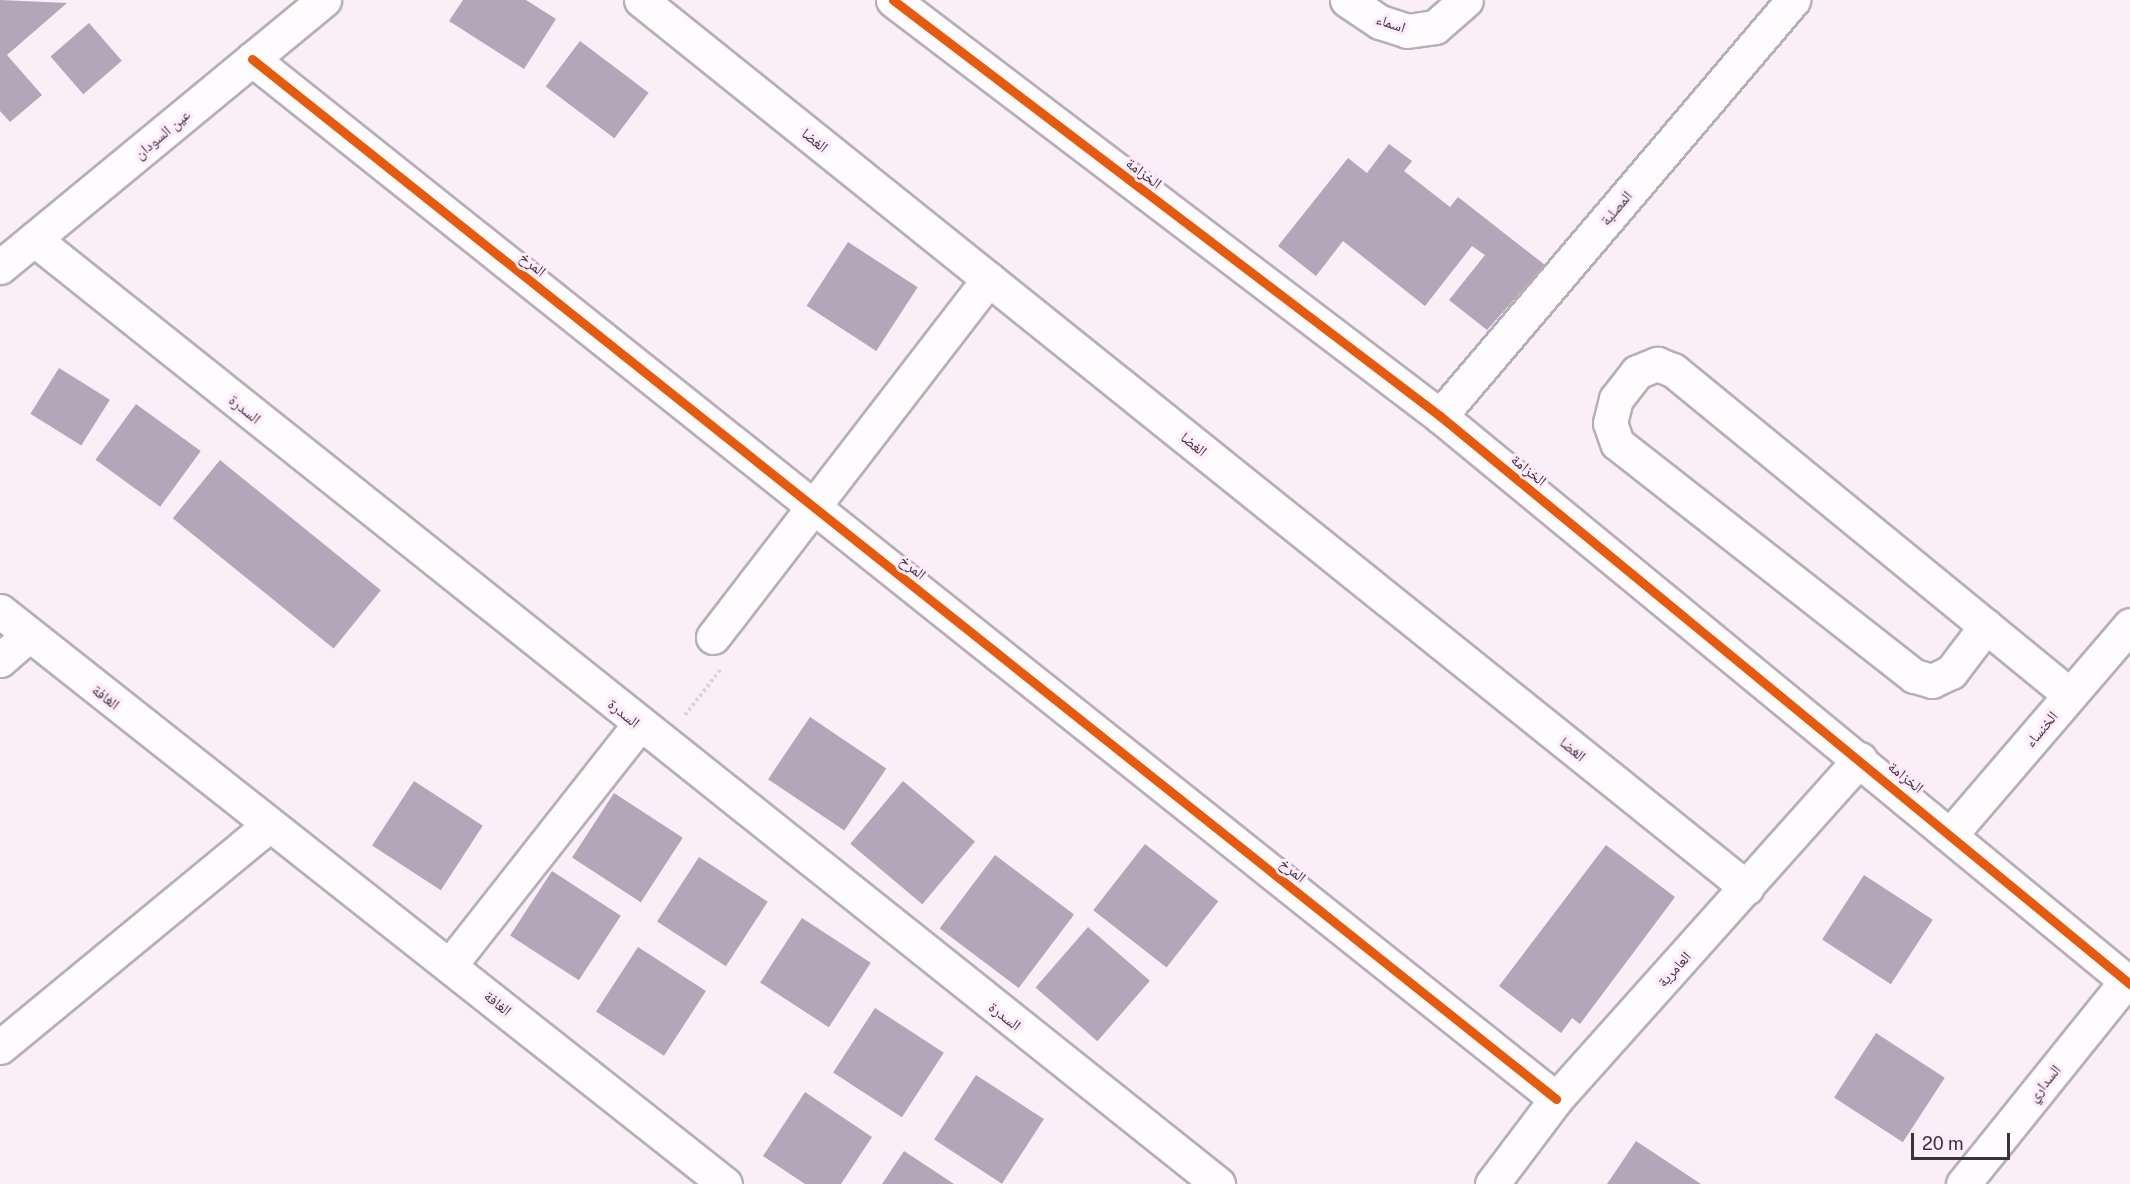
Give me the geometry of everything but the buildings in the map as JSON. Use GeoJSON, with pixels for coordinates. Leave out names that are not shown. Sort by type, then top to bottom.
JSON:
{"type":"FeatureCollection","features":[{"type":"Feature","properties":{"kind":"street","name":"عين السودان"},"geometry":{"type":"LineString","coordinates":[[0,267],[324,0]]}},
{"type":"Feature","properties":{"kind":"street","name":"الغضا"},"geometry":{"type":"LineString","coordinates":[[641,0],[1747,888]]}},
{"type":"Feature","properties":{"kind":"street","name":"الخزامة"},"geometry":{"type":"LineString","coordinates":[[893,0],[1440,416],[1952,834],[2128,983]]}},
{"type":"Feature","properties":{"kind":"street","name":"اسماء"},"geometry":{"type":"LineString","coordinates":[[1347,0],[1380,22],[1407,31],[1435,27],[1466,0]]}},
{"type":"Feature","properties":{"kind":"street","name":"المصلبة"},"geometry":{"type":"LineString","coordinates":[[1440,416],[1792,0]]}},
{"type":"Feature","properties":{"kind":"street","name":"المرخ"},"geometry":{"type":"LineString","coordinates":[[252,59],[1556,1099]]}},
{"type":"Feature","properties":{"kind":"street","name":"السدرة"},"geometry":{"type":"LineString","coordinates":[[34,239],[651,735],[1218,1184]]}},
{"type":"Feature","properties":{"kind":"street"},"geometry":{"type":"LineString","coordinates":[[712,637],[989,279]]}},
{"type":"Feature","properties":{"kind":"street"},"geometry":{"type":"LineString","coordinates":[[1986,626],[1951,672],[1932,681],[1914,676],[1617,443],[1610,423],[1616,399],[1637,372],[1657,364],[1673,370],[1986,626],[2070,695]]}},
{"type":"Feature","properties":{"kind":"street","name":"الغافة"},"geometry":{"type":"LineString","coordinates":[[0,611],[28,636],[450,965],[725,1184]]}},
{"type":"Feature","properties":{"kind":"street","name":"الخنساء"},"geometry":{"type":"LineString","coordinates":[[1952,834],[2130,624]]}},
{"type":"Feature","properties":{"kind":"street"},"geometry":{"type":"LineString","coordinates":[[0,660],[28,636]]}},
{"type":"Feature","properties":{"kind":"street"},"geometry":{"type":"LineString","coordinates":[[450,965],[651,735]]}},
{"type":"Feature","properties":{"kind":"street","name":"العامرية"},"geometry":{"type":"LineString","coordinates":[[1492,1184],[1556,1099],[1860,759]]}},
{"type":"Feature","properties":{"kind":"street"},"geometry":{"type":"LineString","coordinates":[[0,1047],[269,825]]}},
{"type":"Feature","properties":{"kind":"street","name":"السداري"},"geometry":{"type":"LineString","coordinates":[[1963,1184],[2128,983]]}},
{"type":"Feature","properties":{"kind":"path"},"geometry":{"type":"LineString","coordinates":[[651,735],[732,655],[712,637]]}},
{"type":"Feature","properties":{"kind":"cycle path"},"geometry":{"type":"LineString","coordinates":[[893,0],[1440,416],[2130,984]]}},
{"type":"Feature","properties":{"kind":"cycle path"},"geometry":{"type":"LineString","coordinates":[[252,59],[1556,1099]]}}]}
